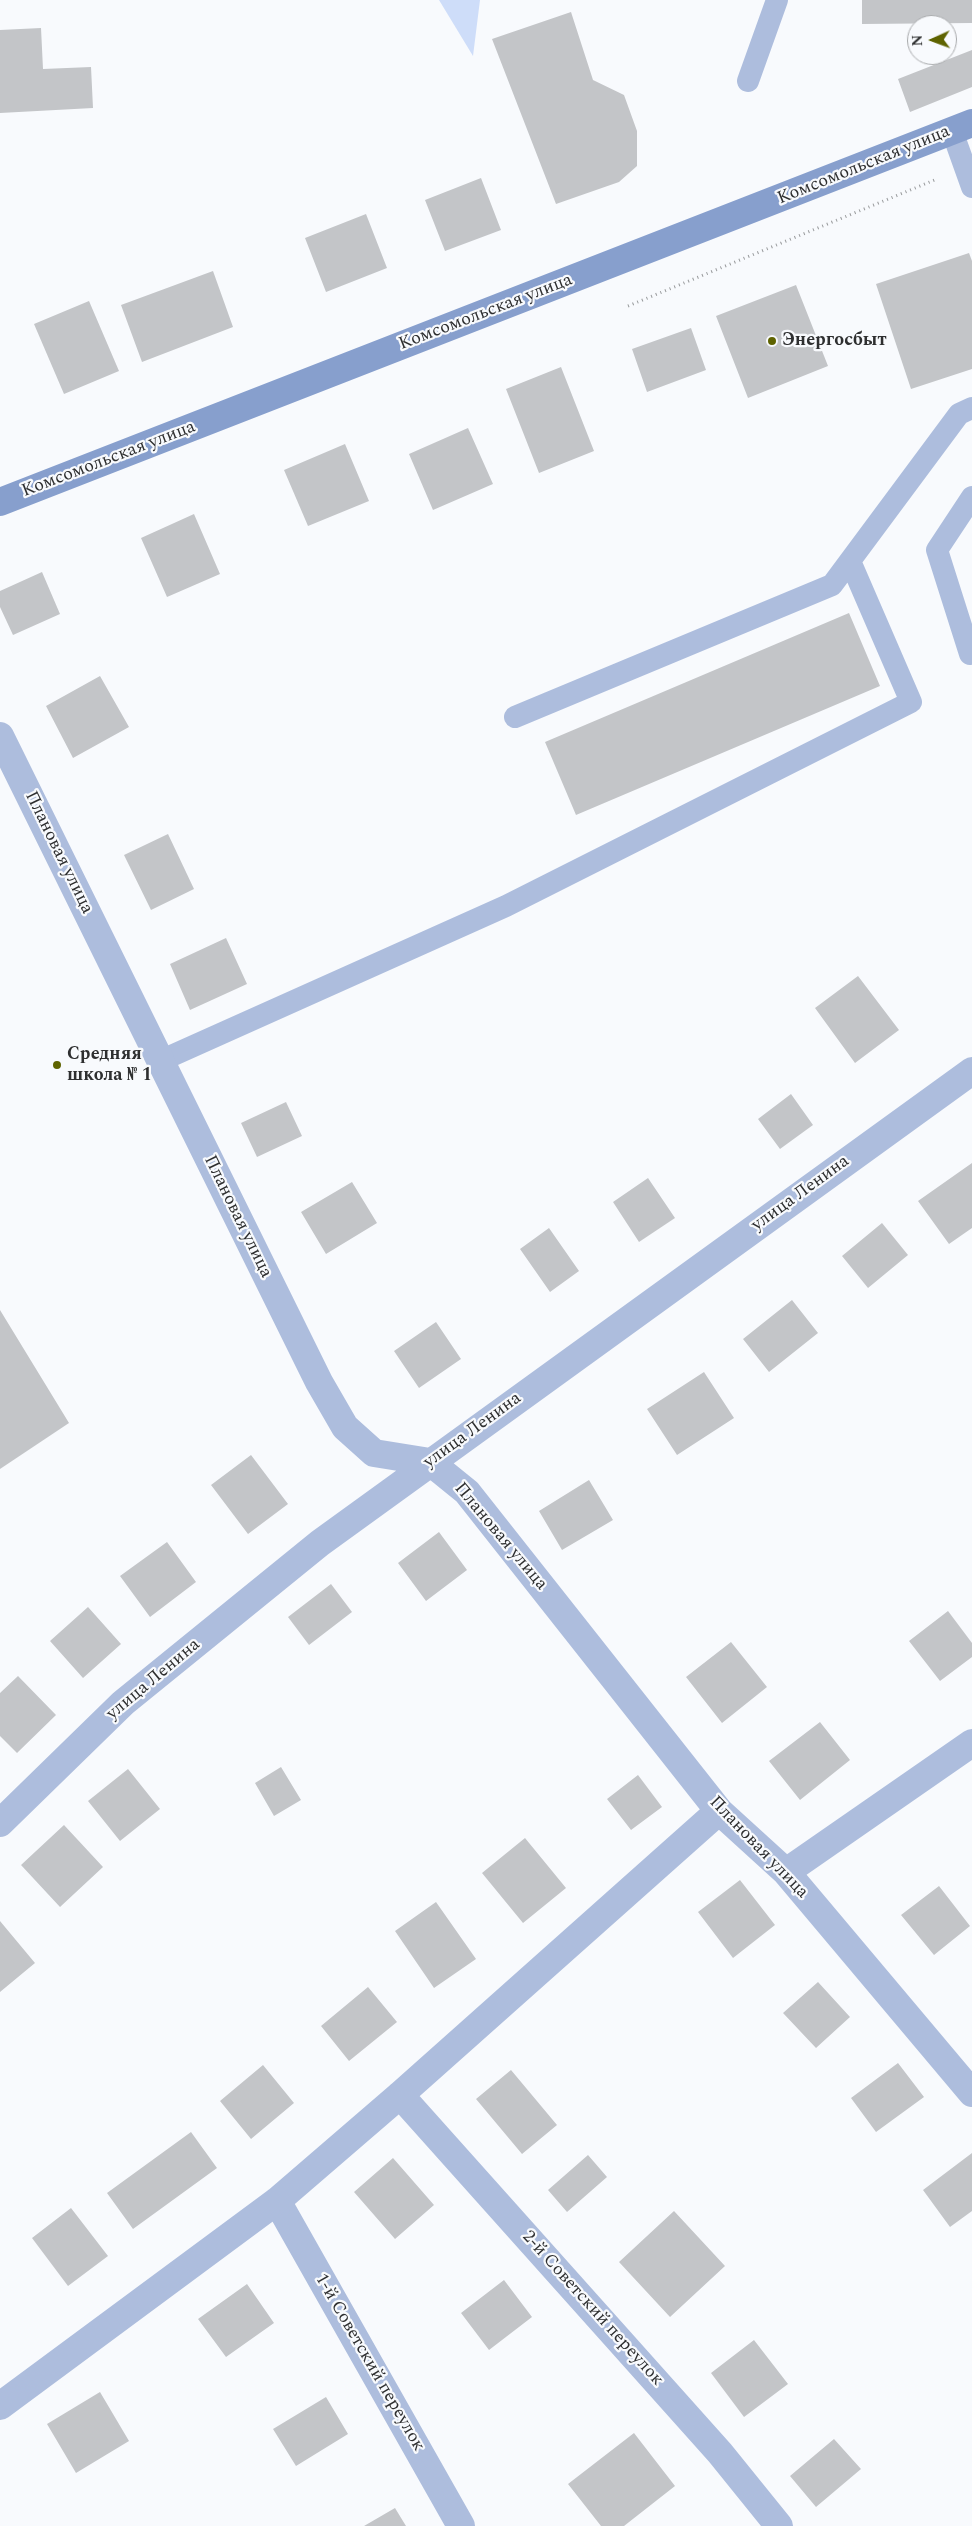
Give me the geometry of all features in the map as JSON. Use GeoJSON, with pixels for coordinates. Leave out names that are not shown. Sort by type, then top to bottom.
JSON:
{"type":"FeatureCollection","features":[{"type":"Feature","properties":{"kind":"main road","name":"Комсомольская улица"},"geometry":{"type":"LineString","coordinates":[[0,502],[962,127]]}},
{"type":"Feature","properties":{"kind":"street","name":"Плановая улица"},"geometry":{"type":"LineString","coordinates":[[0,736],[318,1382],[345,1427],[374,1453],[430,1462],[467,1492],[719,1811],[786,1872],[972,2093]]}},
{"type":"Feature","properties":{"kind":"street","name":"улица Ленина"},"geometry":{"type":"LineString","coordinates":[[0,1823],[123,1703],[320,1543],[972,1071]]}},
{"type":"Feature","properties":{"kind":"street"},"geometry":{"type":"LineString","coordinates":[[786,1872],[972,1743]]}},
{"type":"Feature","properties":{"kind":"street"},"geometry":{"type":"LineString","coordinates":[[0,2406],[277,2201],[400,2095],[719,1811]]}},
{"type":"Feature","properties":{"kind":"street","name":"2-й Советский переулок"},"geometry":{"type":"LineString","coordinates":[[400,2095],[720,2453],[779,2526]]}},
{"type":"Feature","properties":{"kind":"street","name":"1-й Советский переулок"},"geometry":{"type":"LineString","coordinates":[[277,2201],[461,2526]]}},
{"type":"Feature","properties":{"kind":"lane"},"geometry":{"type":"LineString","coordinates":[[748,81],[777,0]]}},
{"type":"Feature","properties":{"kind":"lane"},"geometry":{"type":"LineString","coordinates":[[962,127],[969,177]]}},
{"type":"Feature","properties":{"kind":"lane"},"geometry":{"type":"LineString","coordinates":[[515,717],[832,585],[959,414],[972,408]]}},
{"type":"Feature","properties":{"kind":"lane"},"geometry":{"type":"LineString","coordinates":[[972,497],[937,550],[970,654],[972,653]]}},
{"type":"Feature","properties":{"kind":"lane"},"geometry":{"type":"LineString","coordinates":[[160,1061],[506,906],[911,702],[850,561]]}},
{"type":"Feature","properties":{"kind":"path"},"geometry":{"type":"LineString","coordinates":[[628,306],[969,177]]}},
{"type":"Feature","properties":{"kind":"shaded area"},"geometry":{"type":"Polygon","coordinates":[[[439,0],[480,0],[473,56],[439,0]]]}},
{"type":"Feature","properties":{"kind":"building"},"geometry":{"type":"Polygon","coordinates":[[[862,0],[972,0],[972,23],[957,23],[957,15],[907,15],[907,24],[862,24],[862,0]]]}},
{"type":"Feature","properties":{"kind":"building"},"geometry":{"type":"Polygon","coordinates":[[[571,12],[593,80],[624,95],[637,131],[637,166],[619,182],[556,204],[492,39],[571,12]]]}},
{"type":"Feature","properties":{"kind":"building"},"geometry":{"type":"Polygon","coordinates":[[[41,28],[43,69],[91,67],[93,108],[0,113],[0,30],[41,28]]]}},
{"type":"Feature","properties":{"kind":"building"},"geometry":{"type":"Polygon","coordinates":[[[972,50],[972,87],[910,112],[898,79],[934,65],[957,65],[957,56],[972,50]]]}},
{"type":"Feature","properties":{"kind":"building"},"geometry":{"type":"Polygon","coordinates":[[[481,178],[501,230],[445,251],[425,200],[481,178]]]}},
{"type":"Feature","properties":{"kind":"building"},"geometry":{"type":"Polygon","coordinates":[[[366,214],[387,268],[326,292],[305,238],[366,214]]]}},
{"type":"Feature","properties":{"kind":"building"},"geometry":{"type":"Polygon","coordinates":[[[969,253],[972,261],[972,369],[911,389],[876,284],[969,253]]]}},
{"type":"Feature","properties":{"kind":"building"},"geometry":{"type":"Polygon","coordinates":[[[213,271],[233,327],[142,362],[121,305],[213,271]]]}},
{"type":"Feature","properties":{"kind":"building","name":"Энергосбыт"},"geometry":{"type":"Polygon","coordinates":[[[796,285],[828,366],[748,398],[716,316],[796,285]]]}},
{"type":"Feature","properties":{"kind":"building"},"geometry":{"type":"Polygon","coordinates":[[[89,301],[119,371],[64,394],[34,324],[89,301]]]}},
{"type":"Feature","properties":{"kind":"building"},"geometry":{"type":"Polygon","coordinates":[[[691,328],[706,370],[647,392],[632,349],[691,328]]]}},
{"type":"Feature","properties":{"kind":"building"},"geometry":{"type":"Polygon","coordinates":[[[561,367],[594,451],[539,473],[506,389],[561,367]]]}},
{"type":"Feature","properties":{"kind":"building"},"geometry":{"type":"Polygon","coordinates":[[[468,428],[493,484],[433,510],[409,454],[468,428]]]}},
{"type":"Feature","properties":{"kind":"building"},"geometry":{"type":"Polygon","coordinates":[[[345,444],[369,501],[308,526],[284,470],[345,444]]]}},
{"type":"Feature","properties":{"kind":"building"},"geometry":{"type":"Polygon","coordinates":[[[194,514],[220,574],[167,597],[141,538],[194,514]]]}},
{"type":"Feature","properties":{"kind":"building"},"geometry":{"type":"Polygon","coordinates":[[[42,572],[60,614],[13,635],[0,607],[0,591],[42,572]]]}},
{"type":"Feature","properties":{"kind":"building"},"geometry":{"type":"Polygon","coordinates":[[[849,613],[880,686],[576,815],[545,742],[849,613]]]}},
{"type":"Feature","properties":{"kind":"building"},"geometry":{"type":"Polygon","coordinates":[[[100,676],[129,727],[73,758],[46,706],[100,676]]]}},
{"type":"Feature","properties":{"kind":"building"},"geometry":{"type":"Polygon","coordinates":[[[168,834],[194,889],[151,910],[124,855],[168,834]]]}},
{"type":"Feature","properties":{"kind":"building"},"geometry":{"type":"Polygon","coordinates":[[[226,938],[247,984],[190,1010],[170,964],[226,938]]]}},
{"type":"Feature","properties":{"kind":"building"},"geometry":{"type":"Polygon","coordinates":[[[858,976],[899,1030],[855,1063],[815,1008],[858,976]]]}},
{"type":"Feature","properties":{"kind":"building"},"geometry":{"type":"Polygon","coordinates":[[[791,1094],[813,1125],[780,1149],[758,1119],[791,1094]]]}},
{"type":"Feature","properties":{"kind":"building"},"geometry":{"type":"Polygon","coordinates":[[[286,1102],[302,1136],[257,1157],[241,1123],[286,1102]]]}},
{"type":"Feature","properties":{"kind":"building"},"geometry":{"type":"Polygon","coordinates":[[[972,1163],[972,1228],[949,1244],[918,1201],[972,1163]]]}},
{"type":"Feature","properties":{"kind":"building"},"geometry":{"type":"Polygon","coordinates":[[[648,1178],[675,1218],[639,1242],[613,1202],[648,1178]]]}},
{"type":"Feature","properties":{"kind":"building"},"geometry":{"type":"Polygon","coordinates":[[[352,1182],[377,1223],[326,1254],[301,1212],[352,1182]]]}},
{"type":"Feature","properties":{"kind":"building"},"geometry":{"type":"Polygon","coordinates":[[[882,1223],[908,1255],[868,1288],[842,1256],[882,1223]]]}},
{"type":"Feature","properties":{"kind":"building"},"geometry":{"type":"Polygon","coordinates":[[[549,1228],[579,1271],[550,1292],[520,1249],[549,1228]]]}},
{"type":"Feature","properties":{"kind":"building"},"geometry":{"type":"Polygon","coordinates":[[[792,1300],[818,1333],[769,1372],[743,1339],[792,1300]]]}},
{"type":"Feature","properties":{"kind":"building"},"geometry":{"type":"Polygon","coordinates":[[[0,1310],[69,1423],[0,1469],[0,1310]]]}},
{"type":"Feature","properties":{"kind":"building"},"geometry":{"type":"Polygon","coordinates":[[[436,1322],[461,1359],[419,1388],[394,1351],[436,1322]]]}},
{"type":"Feature","properties":{"kind":"building"},"geometry":{"type":"Polygon","coordinates":[[[704,1372],[734,1418],[677,1455],[647,1409],[704,1372]]]}},
{"type":"Feature","properties":{"kind":"building"},"geometry":{"type":"Polygon","coordinates":[[[251,1455],[288,1504],[248,1534],[211,1485],[251,1455]]]}},
{"type":"Feature","properties":{"kind":"building"},"geometry":{"type":"Polygon","coordinates":[[[589,1480],[613,1520],[562,1550],[539,1511],[589,1480]]]}},
{"type":"Feature","properties":{"kind":"building"},"geometry":{"type":"Polygon","coordinates":[[[439,1532],[467,1570],[426,1601],[398,1563],[439,1532]]]}},
{"type":"Feature","properties":{"kind":"building"},"geometry":{"type":"Polygon","coordinates":[[[167,1542],[196,1582],[150,1617],[120,1576],[167,1542]]]}},
{"type":"Feature","properties":{"kind":"building"},"geometry":{"type":"Polygon","coordinates":[[[331,1584],[352,1612],[309,1645],[288,1617],[331,1584]]]}},
{"type":"Feature","properties":{"kind":"building"},"geometry":{"type":"Polygon","coordinates":[[[88,1607],[121,1644],[83,1678],[50,1641],[88,1607]]]}},
{"type":"Feature","properties":{"kind":"building"},"geometry":{"type":"Polygon","coordinates":[[[948,1611],[972,1643],[972,1657],[940,1681],[909,1641],[948,1611]]]}},
{"type":"Feature","properties":{"kind":"building"},"geometry":{"type":"Polygon","coordinates":[[[731,1642],[767,1687],[722,1723],[686,1677],[731,1642]]]}},
{"type":"Feature","properties":{"kind":"building"},"geometry":{"type":"Polygon","coordinates":[[[18,1676],[56,1715],[17,1753],[0,1736],[0,1693],[18,1676]]]}},
{"type":"Feature","properties":{"kind":"building"},"geometry":{"type":"Polygon","coordinates":[[[820,1722],[850,1760],[800,1800],[769,1761],[820,1722]]]}},
{"type":"Feature","properties":{"kind":"building"},"geometry":{"type":"Polygon","coordinates":[[[281,1767],[301,1800],[274,1816],[255,1783],[281,1767]]]}},
{"type":"Feature","properties":{"kind":"building"},"geometry":{"type":"Polygon","coordinates":[[[128,1769],[160,1809],[120,1841],[88,1801],[128,1769]]]}},
{"type":"Feature","properties":{"kind":"building"},"geometry":{"type":"Polygon","coordinates":[[[638,1775],[662,1807],[631,1830],[607,1799],[638,1775]]]}},
{"type":"Feature","properties":{"kind":"building"},"geometry":{"type":"Polygon","coordinates":[[[64,1825],[103,1867],[60,1907],[21,1865],[64,1825]]]}},
{"type":"Feature","properties":{"kind":"building"},"geometry":{"type":"Polygon","coordinates":[[[525,1838],[566,1888],[523,1923],[482,1873],[525,1838]]]}},
{"type":"Feature","properties":{"kind":"building"},"geometry":{"type":"Polygon","coordinates":[[[740,1880],[775,1925],[733,1958],[698,1912],[740,1880]]]}},
{"type":"Feature","properties":{"kind":"building"},"geometry":{"type":"Polygon","coordinates":[[[939,1886],[970,1926],[934,1955],[901,1915],[939,1886]]]}},
{"type":"Feature","properties":{"kind":"building"},"geometry":{"type":"Polygon","coordinates":[[[436,1902],[476,1959],[434,1988],[395,1931],[436,1902]]]}},
{"type":"Feature","properties":{"kind":"building"},"geometry":{"type":"Polygon","coordinates":[[[0,1921],[35,1963],[0,1992],[0,1921]]]}},
{"type":"Feature","properties":{"kind":"building"},"geometry":{"type":"Polygon","coordinates":[[[818,1982],[850,2017],[816,2048],[783,2013],[818,1982]]]}},
{"type":"Feature","properties":{"kind":"building"},"geometry":{"type":"Polygon","coordinates":[[[368,1987],[397,2022],[349,2061],[321,2026],[368,1987]]]}},
{"type":"Feature","properties":{"kind":"building"},"geometry":{"type":"Polygon","coordinates":[[[898,2063],[924,2097],[876,2132],[851,2098],[898,2063]]]}},
{"type":"Feature","properties":{"kind":"building"},"geometry":{"type":"Polygon","coordinates":[[[263,2065],[294,2103],[251,2139],[220,2101],[263,2065]]]}},
{"type":"Feature","properties":{"kind":"building"},"geometry":{"type":"Polygon","coordinates":[[[511,2070],[557,2125],[522,2154],[476,2099],[511,2070]]]}},
{"type":"Feature","properties":{"kind":"building"},"geometry":{"type":"Polygon","coordinates":[[[191,2132],[217,2168],[133,2229],[107,2193],[191,2132]]]}},
{"type":"Feature","properties":{"kind":"building"},"geometry":{"type":"Polygon","coordinates":[[[972,2153],[972,2211],[950,2227],[923,2190],[972,2153]]]}},
{"type":"Feature","properties":{"kind":"building"},"geometry":{"type":"Polygon","coordinates":[[[588,2155],[607,2177],[567,2212],[548,2190],[588,2155]]]}},
{"type":"Feature","properties":{"kind":"building"},"geometry":{"type":"Polygon","coordinates":[[[393,2158],[434,2205],[395,2239],[354,2192],[393,2158]]]}},
{"type":"Feature","properties":{"kind":"building"},"geometry":{"type":"Polygon","coordinates":[[[71,2208],[108,2256],[68,2286],[32,2238],[71,2208]]]}},
{"type":"Feature","properties":{"kind":"building"},"geometry":{"type":"Polygon","coordinates":[[[674,2211],[725,2266],[670,2317],[619,2262],[674,2211]]]}},
{"type":"Feature","properties":{"kind":"building"},"geometry":{"type":"Polygon","coordinates":[[[504,2280],[532,2317],[489,2350],[461,2313],[504,2280]]]}},
{"type":"Feature","properties":{"kind":"building"},"geometry":{"type":"Polygon","coordinates":[[[247,2284],[274,2323],[226,2357],[198,2319],[247,2284]]]}},
{"type":"Feature","properties":{"kind":"building"},"geometry":{"type":"Polygon","coordinates":[[[754,2340],[788,2384],[744,2417],[711,2373],[754,2340]]]}},
{"type":"Feature","properties":{"kind":"building"},"geometry":{"type":"Polygon","coordinates":[[[100,2392],[129,2441],[76,2473],[47,2424],[100,2392]]]}},
{"type":"Feature","properties":{"kind":"building"},"geometry":{"type":"Polygon","coordinates":[[[326,2397],[348,2434],[296,2466],[273,2429],[326,2397]]]}},
{"type":"Feature","properties":{"kind":"building"},"geometry":{"type":"Polygon","coordinates":[[[634,2433],[675,2486],[624,2526],[601,2526],[568,2484],[634,2433]]]}},
{"type":"Feature","properties":{"kind":"building"},"geometry":{"type":"Polygon","coordinates":[[[834,2439],[861,2469],[816,2507],[790,2476],[834,2439]]]}},
{"type":"Feature","properties":{"kind":"building"},"geometry":{"type":"Polygon","coordinates":[[[395,2508],[406,2526],[364,2526],[395,2508]]]}},
{"type":"Feature","properties":{"kind":"place","name":"Энергосбыт"},"geometry":{"type":"Point","coordinates":[772,341]}},
{"type":"Feature","properties":{"kind":"place","name":"Средняя школа № 1"},"geometry":{"type":"Point","coordinates":[57,1065]}}]}
